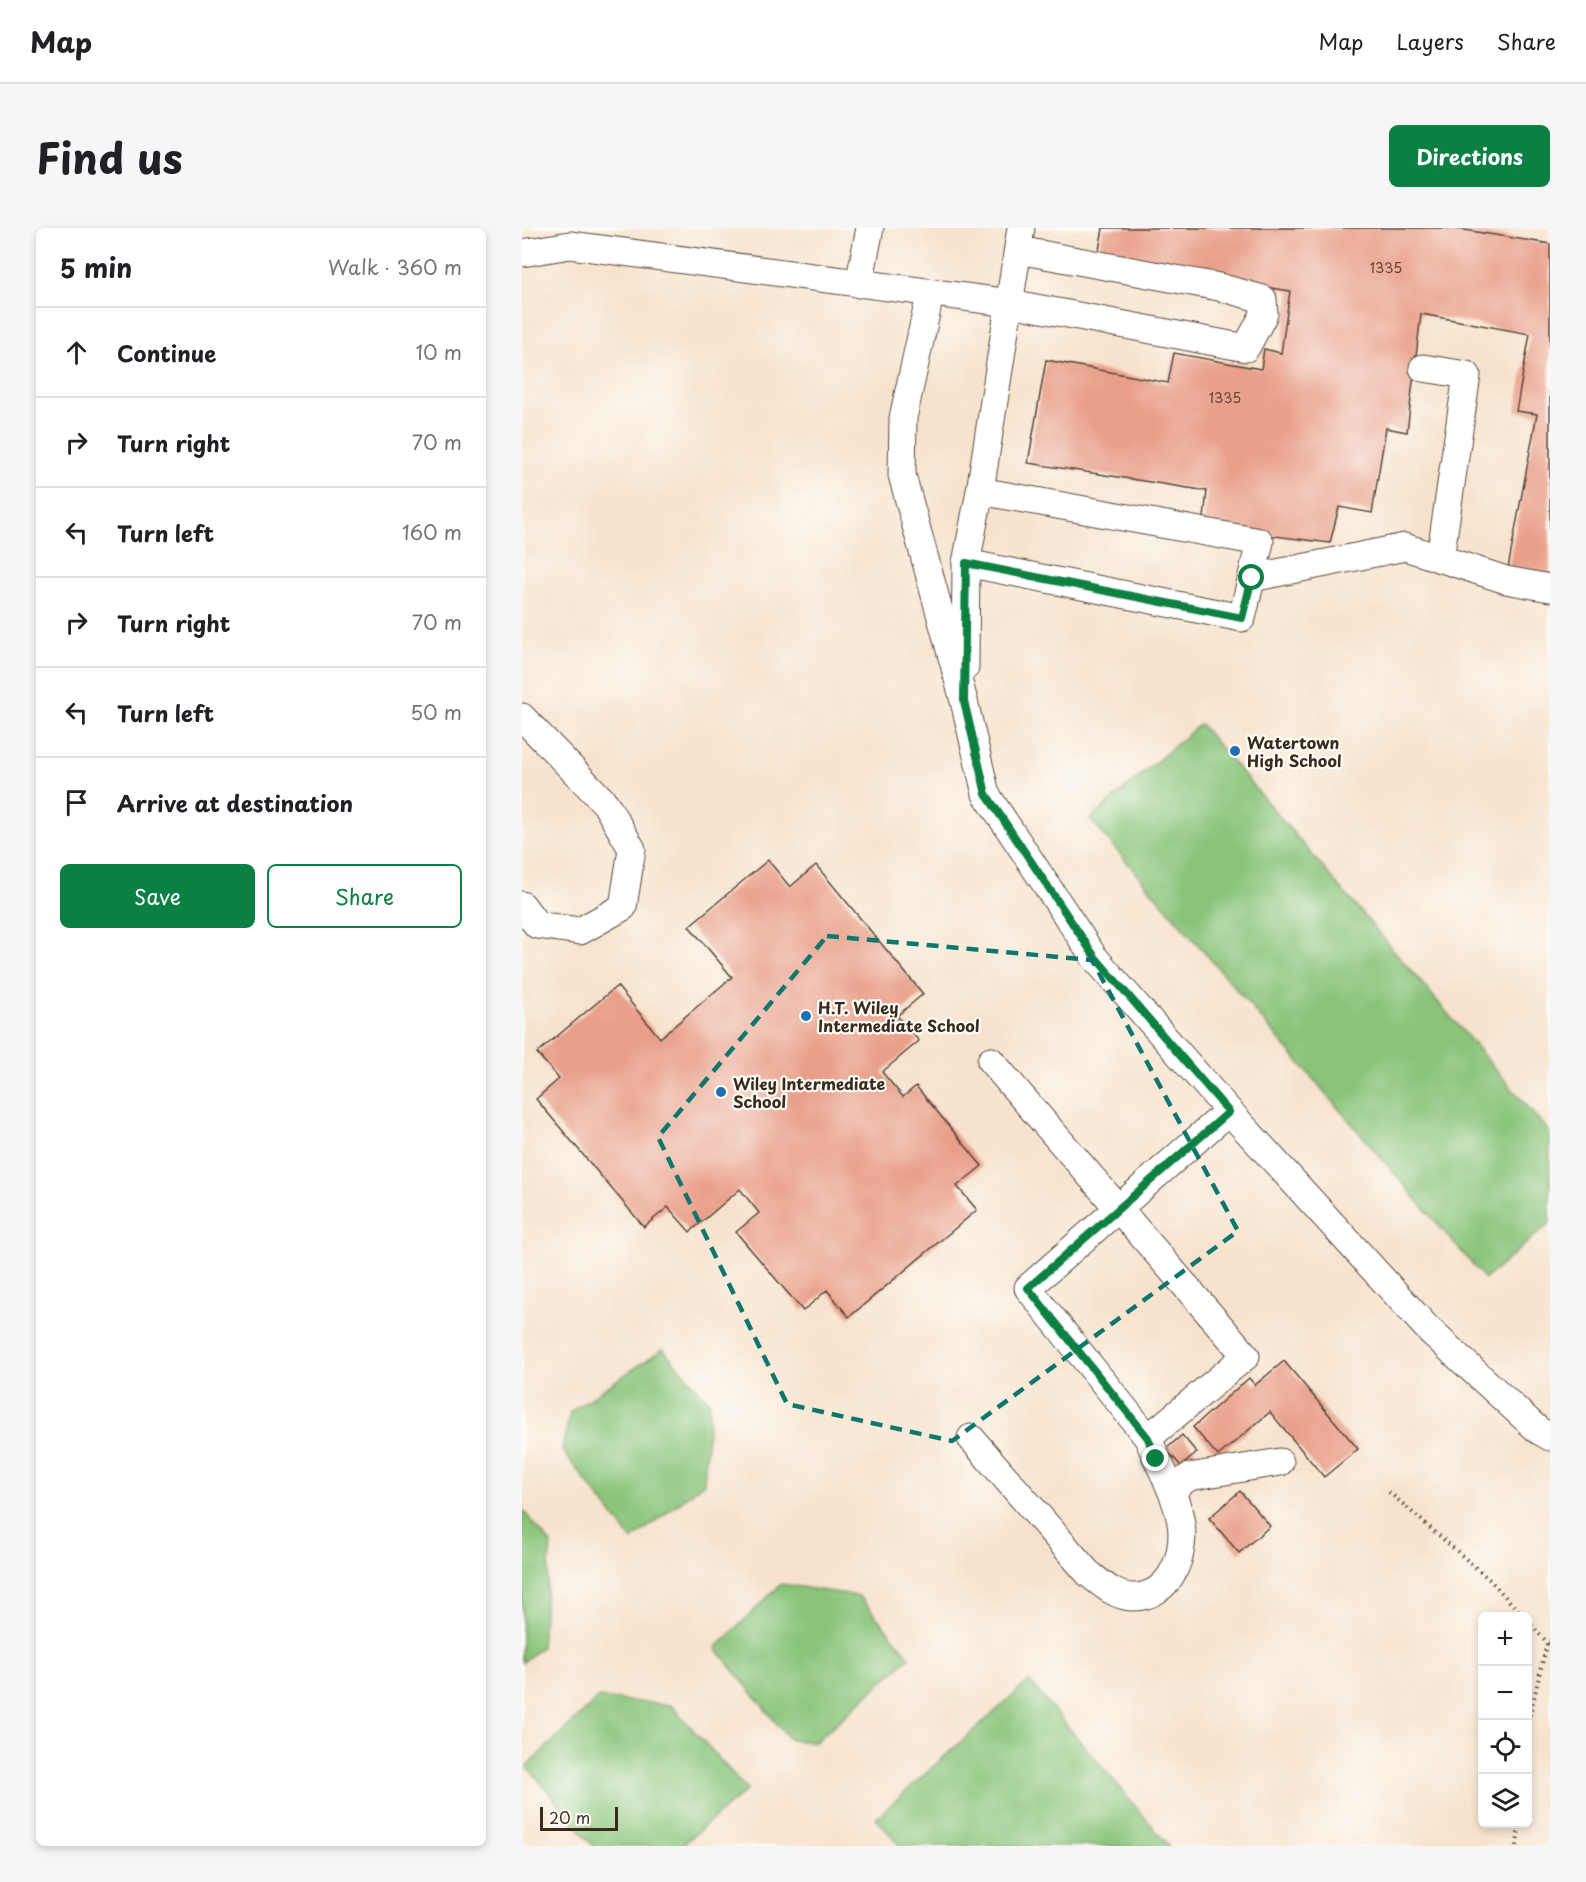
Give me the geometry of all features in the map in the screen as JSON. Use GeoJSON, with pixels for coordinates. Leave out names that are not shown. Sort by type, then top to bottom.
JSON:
{"type":"FeatureCollection","features":[{"type":"Feature","properties":{"kind":"lane"},"geometry":{"type":"LineString","coordinates":[[859,285],[870,228]]}},
{"type":"Feature","properties":{"kind":"lane"},"geometry":{"type":"LineString","coordinates":[[522,253],[570,245],[930,295],[1010,303],[1246,348],[1264,314],[1263,299],[1019,239],[1010,303],[980,491],[966,563],[964,701]]}},
{"type":"Feature","properties":{"kind":"lane"},"geometry":{"type":"LineString","coordinates":[[930,295],[903,418],[903,475],[964,701],[986,794],[1095,957],[1229,1112],[1428,1329],[1538,1431],[1550,1437]]}},
{"type":"Feature","properties":{"kind":"lane"},"geometry":{"type":"LineString","coordinates":[[1423,368],[1467,375],[1440,559]]}},
{"type":"Feature","properties":{"kind":"lane"},"geometry":{"type":"LineString","coordinates":[[966,563],[1242,618],[1260,542],[980,491]]}},
{"type":"Feature","properties":{"kind":"lane"},"geometry":{"type":"LineString","coordinates":[[1252,578],[1405,547],[1506,580],[1550,588]]}},
{"type":"Feature","properties":{"kind":"lane"},"geometry":{"type":"LineString","coordinates":[[522,717],[606,803],[632,849],[623,907],[580,931],[537,925],[522,905]]}},
{"type":"Feature","properties":{"kind":"lane"},"geometry":{"type":"LineString","coordinates":[[991,1061],[1246,1356],[1148,1438]]}},
{"type":"Feature","properties":{"kind":"lane"},"geometry":{"type":"LineString","coordinates":[[971,1438],[1088,1573],[1110,1591],[1131,1597],[1148,1594],[1166,1584],[1179,1562],[1181,1525],[1171,1490],[1148,1438],[1028,1288],[1229,1112]]}},
{"type":"Feature","properties":{"kind":"lane"},"geometry":{"type":"LineString","coordinates":[[1171,1490],[1189,1477],[1280,1462]]}},
{"type":"Feature","properties":{"kind":"path"},"geometry":{"type":"LineString","coordinates":[[1389,1492],[1490,1580],[1519,1612]]}},
{"type":"Feature","properties":{"kind":"path"},"geometry":{"type":"LineString","coordinates":[[1529,1720],[1549,1643],[1532,1626]]}},
{"type":"Feature","properties":{"kind":"path"},"geometry":{"type":"LineString","coordinates":[[1517,1846],[1519,1828]]}},
{"type":"Feature","properties":{"kind":"highlighted area"},"geometry":{"type":"Polygon","coordinates":[[[827,936],[1092,960],[1238,1231],[952,1441],[787,1404],[658,1137],[827,936]]]}},
{"type":"Feature","properties":{"kind":"green space"},"geometry":{"type":"Polygon","coordinates":[[[1200,724],[1550,1133],[1550,1223],[1485,1279],[1090,819],[1200,724]]]}},
{"type":"Feature","properties":{"kind":"green space"},"geometry":{"type":"Polygon","coordinates":[[[663,1349],[710,1403],[704,1483],[632,1540],[562,1450],[570,1412],[663,1349]]]}},
{"type":"Feature","properties":{"kind":"green space"},"geometry":{"type":"Polygon","coordinates":[[[522,1509],[551,1544],[541,1647],[522,1663],[522,1509]]]}},
{"type":"Feature","properties":{"kind":"green space"},"geometry":{"type":"Polygon","coordinates":[[[781,1584],[859,1596],[910,1657],[815,1742],[790,1740],[716,1648],[781,1584]]]}},
{"type":"Feature","properties":{"kind":"green space"},"geometry":{"type":"Polygon","coordinates":[[[1029,1681],[1169,1846],[900,1846],[876,1818],[1029,1681]]]}},
{"type":"Feature","properties":{"kind":"green space"},"geometry":{"type":"Polygon","coordinates":[[[598,1698],[671,1705],[747,1790],[681,1846],[593,1846],[527,1766],[598,1698]]]}},
{"type":"Feature","properties":{"kind":"building"},"geometry":{"type":"Polygon","coordinates":[[[1103,228],[1452,228],[1550,244],[1550,574],[1508,568],[1537,414],[1516,411],[1530,334],[1421,314],[1407,432],[1386,428],[1372,513],[1339,507],[1330,543],[1203,527],[1207,491],[1028,463],[1046,360],[1168,383],[1174,353],[1261,369],[1264,349],[1281,353],[1290,291],[1097,261],[1103,228]]]}},
{"type":"Feature","properties":{"kind":"building","name":"Wiley Intermediate School"},"geometry":{"type":"Polygon","coordinates":[[[768,860],[790,887],[816,865],[923,994],[897,1016],[919,1041],[882,1072],[903,1097],[916,1086],[982,1166],[957,1186],[977,1210],[849,1317],[827,1290],[803,1311],[736,1232],[759,1213],[740,1189],[690,1232],[668,1207],[644,1227],[536,1099],[559,1079],[537,1053],[617,986],[660,1038],[732,977],[689,926],[768,860]]]}},
{"type":"Feature","properties":{"kind":"building"},"geometry":{"type":"Polygon","coordinates":[[[1284,1361],[1358,1449],[1324,1477],[1270,1412],[1218,1456],[1193,1427],[1249,1378],[1255,1385],[1284,1361]]]}},
{"type":"Feature","properties":{"kind":"building"},"geometry":{"type":"Polygon","coordinates":[[[1182,1435],[1197,1453],[1181,1466],[1166,1449],[1182,1435]]]}},
{"type":"Feature","properties":{"kind":"building"},"geometry":{"type":"Polygon","coordinates":[[[1240,1491],[1270,1526],[1239,1553],[1209,1518],[1240,1491]]]}},
{"type":"Feature","properties":{"kind":"place","name":"Watertown High School"},"geometry":{"type":"Point","coordinates":[1235,751]}},
{"type":"Feature","properties":{"kind":"place","name":"H.T. Wiley Intermediate School"},"geometry":{"type":"Point","coordinates":[806,1016]}},
{"type":"Feature","properties":{"kind":"place","name":"Wiley Intermediate School"},"geometry":{"type":"Point","coordinates":[721,1092]}},
{"type":"Feature","properties":{"kind":"route"},"geometry":{"type":"LineString","coordinates":[[1156,1459],[1148,1438],[1028,1288],[1229,1112],[1095,957],[986,794],[964,701],[966,563],[1242,618],[1252,578]]}}]}
